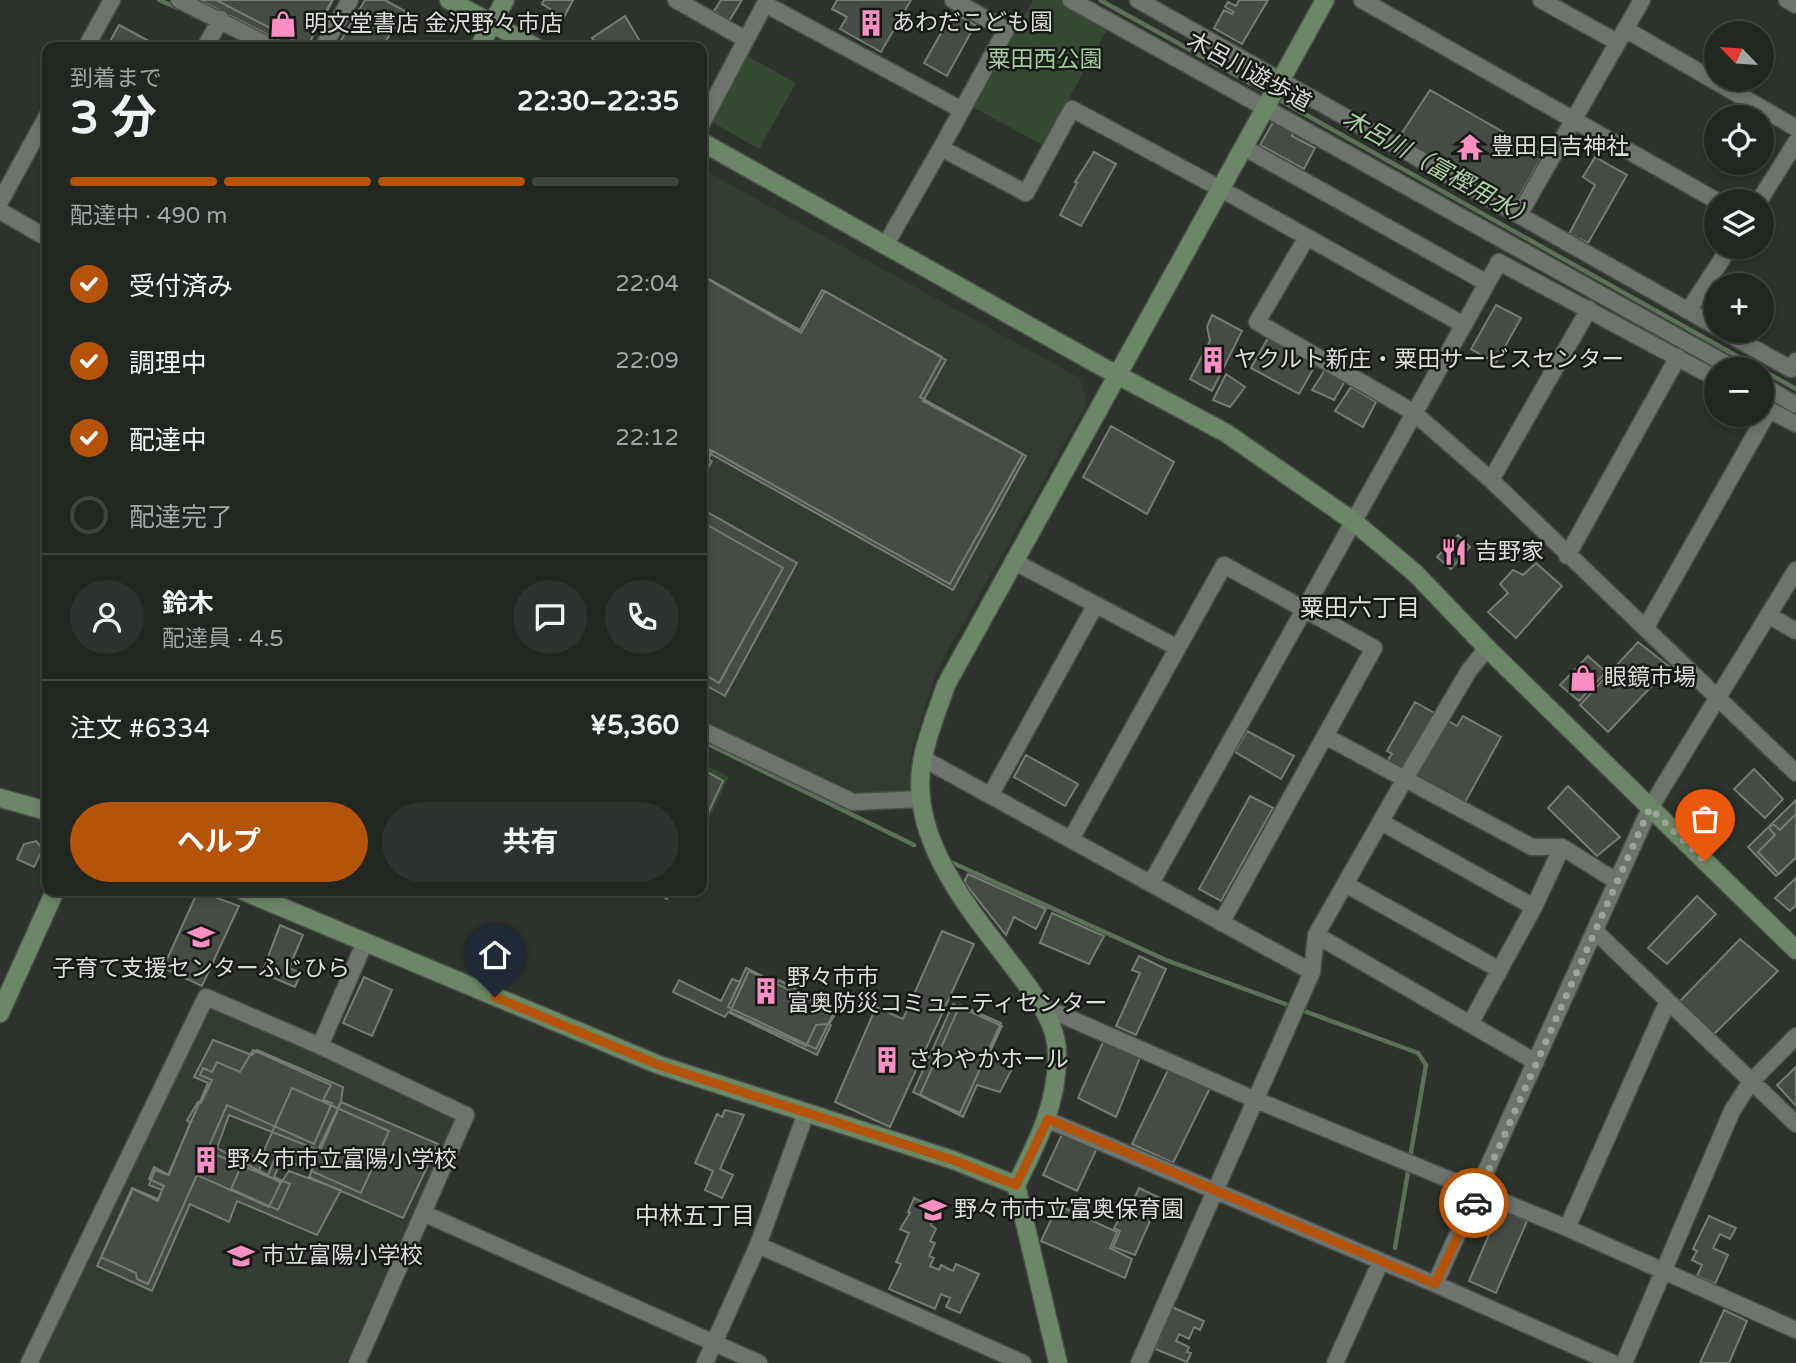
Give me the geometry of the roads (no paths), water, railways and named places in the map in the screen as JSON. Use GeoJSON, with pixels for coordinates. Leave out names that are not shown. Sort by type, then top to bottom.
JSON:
{"type":"FeatureCollection","features":[{"type":"Feature","properties":{"kind":"street"},"geometry":{"type":"LineString","coordinates":[[89,42],[112,0]]}},
{"type":"Feature","properties":{"kind":"street"},"geometry":{"type":"LineString","coordinates":[[179,0],[262,42]]}},
{"type":"Feature","properties":{"kind":"street"},"geometry":{"type":"LineString","coordinates":[[326,42],[350,0]]}},
{"type":"Feature","properties":{"kind":"street"},"geometry":{"type":"LineString","coordinates":[[449,0],[526,42]]}},
{"type":"Feature","properties":{"kind":"street"},"geometry":{"type":"LineString","coordinates":[[482,42],[505,0]]}},
{"type":"Feature","properties":{"kind":"street"},"geometry":{"type":"LineString","coordinates":[[676,0],[745,39]]}},
{"type":"Feature","properties":{"kind":"street"},"geometry":{"type":"LineString","coordinates":[[886,244],[1006,30],[953,0]]}},
{"type":"Feature","properties":{"kind":"street","name":"木呂川遊歩道"},"geometry":{"type":"LineString","coordinates":[[1071,0],[1274,96],[1715,357]]}},
{"type":"Feature","properties":{"kind":"street"},"geometry":{"type":"LineString","coordinates":[[1138,0],[1274,96],[1519,215],[1704,320]]}},
{"type":"Feature","properties":{"kind":"street"},"geometry":{"type":"LineString","coordinates":[[1058,1363],[1016,1185],[1048,1119],[1057,1053],[1044,1007],[948,879],[933,846],[922,799],[922,758],[946,685],[1325,0]]}},
{"type":"Feature","properties":{"kind":"street"},"geometry":{"type":"LineString","coordinates":[[1362,0],[1704,194]]}},
{"type":"Feature","properties":{"kind":"street"},"geometry":{"type":"LineString","coordinates":[[1541,0],[1621,36],[1796,128]]}},
{"type":"Feature","properties":{"kind":"street"},"geometry":{"type":"LineString","coordinates":[[1519,215],[1642,0]]}},
{"type":"Feature","properties":{"kind":"street"},"geometry":{"type":"LineString","coordinates":[[1787,0],[1796,5]]}},
{"type":"Feature","properties":{"kind":"street"},"geometry":{"type":"LineString","coordinates":[[707,113],[766,2],[962,110]]}},
{"type":"Feature","properties":{"kind":"street"},"geometry":{"type":"LineString","coordinates":[[208,42],[221,19]]}},
{"type":"Feature","properties":{"kind":"street"},"geometry":{"type":"LineString","coordinates":[[941,148],[1026,193],[1072,109],[1222,189],[1464,325]]}},
{"type":"Feature","properties":{"kind":"street"},"geometry":{"type":"LineString","coordinates":[[0,202],[42,125]]}},
{"type":"Feature","properties":{"kind":"street"},"geometry":{"type":"LineString","coordinates":[[1767,189],[1796,142]]}},
{"type":"Feature","properties":{"kind":"street"},"geometry":{"type":"LineString","coordinates":[[707,145],[1226,433],[1353,521],[1415,573],[1487,648],[1796,950]]}},
{"type":"Feature","properties":{"kind":"street"},"geometry":{"type":"LineString","coordinates":[[1245,148],[1487,283]]}},
{"type":"Feature","properties":{"kind":"street"},"geometry":{"type":"LineString","coordinates":[[0,211],[42,234]]}},
{"type":"Feature","properties":{"kind":"street"},"geometry":{"type":"LineString","coordinates":[[1307,237],[1257,322],[1413,412],[1491,480],[1567,556],[1646,627],[1796,773]]}},
{"type":"Feature","properties":{"kind":"street"},"geometry":{"type":"LineString","coordinates":[[1689,311],[1722,259]]}},
{"type":"Feature","properties":{"kind":"street"},"geometry":{"type":"LineString","coordinates":[[1151,883],[1499,262],[1704,372]]}},
{"type":"Feature","properties":{"kind":"street"},"geometry":{"type":"LineString","coordinates":[[1491,480],[1589,309]]}},
{"type":"Feature","properties":{"kind":"street"},"geometry":{"type":"LineString","coordinates":[[1747,343],[1794,367]]}},
{"type":"Feature","properties":{"kind":"street"},"geometry":{"type":"LineString","coordinates":[[1567,556],[1678,357]]}},
{"type":"Feature","properties":{"kind":"street"},"geometry":{"type":"LineString","coordinates":[[1774,393],[1796,405]]}},
{"type":"Feature","properties":{"kind":"street"},"geometry":{"type":"LineString","coordinates":[[1774,412],[1796,424]]}},
{"type":"Feature","properties":{"kind":"street"},"geometry":{"type":"LineString","coordinates":[[1646,627],[1756,427]]}},
{"type":"Feature","properties":{"kind":"street"},"geometry":{"type":"LineString","coordinates":[[1013,561],[1176,647]]}},
{"type":"Feature","properties":{"kind":"street"},"geometry":{"type":"LineString","coordinates":[[1071,839],[1224,565],[1303,608],[1374,648],[1222,923]]}},
{"type":"Feature","properties":{"kind":"street"},"geometry":{"type":"LineString","coordinates":[[1435,1284],[1479,1192],[1650,808],[1796,570]]}},
{"type":"Feature","properties":{"kind":"street"},"geometry":{"type":"LineString","coordinates":[[990,794],[1095,606]]}},
{"type":"Feature","properties":{"kind":"street"},"geometry":{"type":"LineString","coordinates":[[1768,615],[1796,631]]}},
{"type":"Feature","properties":{"kind":"street"},"geometry":{"type":"LineString","coordinates":[[1139,1363],[1312,972],[1315,934],[1468,672],[1487,648]]}},
{"type":"Feature","properties":{"kind":"street"},"geometry":{"type":"LineString","coordinates":[[707,732],[853,802],[922,799]]}},
{"type":"Feature","properties":{"kind":"street"},"geometry":{"type":"LineString","coordinates":[[1325,736],[1532,847],[1562,847],[1616,881]]}},
{"type":"Feature","properties":{"kind":"street"},"geometry":{"type":"LineString","coordinates":[[922,758],[1312,972]]}},
{"type":"Feature","properties":{"kind":"street"},"geometry":{"type":"LineString","coordinates":[[0,798],[42,810]]}},
{"type":"Feature","properties":{"kind":"street"},"geometry":{"type":"LineString","coordinates":[[1381,822],[1534,907]]}},
{"type":"Feature","properties":{"kind":"street"},"geometry":{"type":"LineString","coordinates":[[1470,1024],[1534,907],[1562,847]]}},
{"type":"Feature","properties":{"kind":"street"},"geometry":{"type":"LineString","coordinates":[[1345,884],[1499,969]]}},
{"type":"Feature","properties":{"kind":"street"},"geometry":{"type":"LineString","coordinates":[[0,1013],[53,896]]}},
{"type":"Feature","properties":{"kind":"street"},"geometry":{"type":"LineString","coordinates":[[255,896],[659,1065],[953,1160],[1016,1185]]}},
{"type":"Feature","properties":{"kind":"street"},"geometry":{"type":"LineString","coordinates":[[1595,931],[1750,1083],[1796,1124]]}},
{"type":"Feature","properties":{"kind":"street"},"geometry":{"type":"LineString","coordinates":[[1315,934],[1536,1062]]}},
{"type":"Feature","properties":{"kind":"street"},"geometry":{"type":"LineString","coordinates":[[320,1046],[365,942]]}},
{"type":"Feature","properties":{"kind":"street"},"geometry":{"type":"LineString","coordinates":[[29,1363],[206,997],[320,1046],[466,1115],[357,1363]]}},
{"type":"Feature","properties":{"kind":"street"},"geometry":{"type":"LineString","coordinates":[[1567,1228],[1667,1003]]}},
{"type":"Feature","properties":{"kind":"street"},"geometry":{"type":"LineString","coordinates":[[1044,1007],[1256,1100],[1567,1228],[1796,1330]]}},
{"type":"Feature","properties":{"kind":"street"},"geometry":{"type":"LineString","coordinates":[[1624,1363],[1732,1111],[1750,1083],[1796,1036]]}},
{"type":"Feature","properties":{"kind":"street"},"geometry":{"type":"LineString","coordinates":[[705,1363],[758,1245],[806,1112]]}},
{"type":"Feature","properties":{"kind":"street"},"geometry":{"type":"LineString","coordinates":[[1048,1119],[1613,1363]]}},
{"type":"Feature","properties":{"kind":"street"},"geometry":{"type":"LineString","coordinates":[[423,1213],[759,1363]]}},
{"type":"Feature","properties":{"kind":"street"},"geometry":{"type":"LineString","coordinates":[[758,1245],[1023,1363]]}},
{"type":"Feature","properties":{"kind":"street"},"geometry":{"type":"LineString","coordinates":[[1335,1363],[1381,1261]]}},
{"type":"Feature","properties":{"kind":"waterway"},"geometry":{"type":"LineString","coordinates":[[159,0],[178,8]]}},
{"type":"Feature","properties":{"kind":"waterway","name":"木呂川（富樫用水）"},"geometry":{"type":"LineString","coordinates":[[1100,0],[1268,93]]}},
{"type":"Feature","properties":{"kind":"waterway","name":"木呂川（富樫用水）"},"geometry":{"type":"LineString","coordinates":[[1276,98],[1739,357]]}},
{"type":"Feature","properties":{"kind":"waterway","name":"木呂川（富樫用水）"},"geometry":{"type":"LineString","coordinates":[[1774,377],[1796,389]]}},
{"type":"Feature","properties":{"kind":"waterway"},"geometry":{"type":"LineString","coordinates":[[707,743],[914,845]]}},
{"type":"Feature","properties":{"kind":"waterway"},"geometry":{"type":"LineString","coordinates":[[953,863],[1166,960],[1418,1053],[1426,1065],[1410,1158]]}},
{"type":"Feature","properties":{"kind":"waterway"},"geometry":{"type":"LineString","coordinates":[[1395,1248],[1408,1172]]}},
{"type":"Feature","properties":{"kind":"place","name":"あわだこども園"},"geometry":{"type":"Point","coordinates":[871,23]}},
{"type":"Feature","properties":{"kind":"place","name":"明文堂書店 金沢野々市店"},"geometry":{"type":"Point","coordinates":[283,24]}},
{"type":"Feature","properties":{"kind":"place","name":"豊田日吉神社"},"geometry":{"type":"Point","coordinates":[1470,147]}},
{"type":"Feature","properties":{"kind":"place","name":"ヤクルト新庄・粟田サービスセンター"},"geometry":{"type":"Point","coordinates":[1213,360]}},
{"type":"Feature","properties":{"kind":"place","name":"吉野家"},"geometry":{"type":"Point","coordinates":[1454,552]}},
{"type":"Feature","properties":{"kind":"place","name":"眼鏡市場"},"geometry":{"type":"Point","coordinates":[1583,678]}},
{"type":"Feature","properties":{"kind":"place","name":"子育て支援センターふじひら"},"geometry":{"type":"Point","coordinates":[201,937]}},
{"type":"Feature","properties":{"kind":"place","name":"野々市市 富奥防災コミュニティセンター"},"geometry":{"type":"Point","coordinates":[766,991]}},
{"type":"Feature","properties":{"kind":"place","name":"さわやかホール"},"geometry":{"type":"Point","coordinates":[887,1060]}},
{"type":"Feature","properties":{"kind":"place","name":"野々市市立富陽小学校"},"geometry":{"type":"Point","coordinates":[206,1160]}},
{"type":"Feature","properties":{"kind":"place","name":"野々市市立富奥保育園"},"geometry":{"type":"Point","coordinates":[933,1210]}},
{"type":"Feature","properties":{"kind":"place","name":"市立富陽小学校"},"geometry":{"type":"Point","coordinates":[241,1256]}},
{"type":"Feature","properties":{"kind":"district","name":"粟田六丁目"},"geometry":{"type":"Point","coordinates":[1360,608]}},
{"type":"Feature","properties":{"kind":"district","name":"中林五丁目"},"geometry":{"type":"Point","coordinates":[695,1216]}},
{"type":"Feature","properties":{"kind":"park label","name":"粟田西公園"},"geometry":{"type":"Point","coordinates":[1045,60]}}]}
